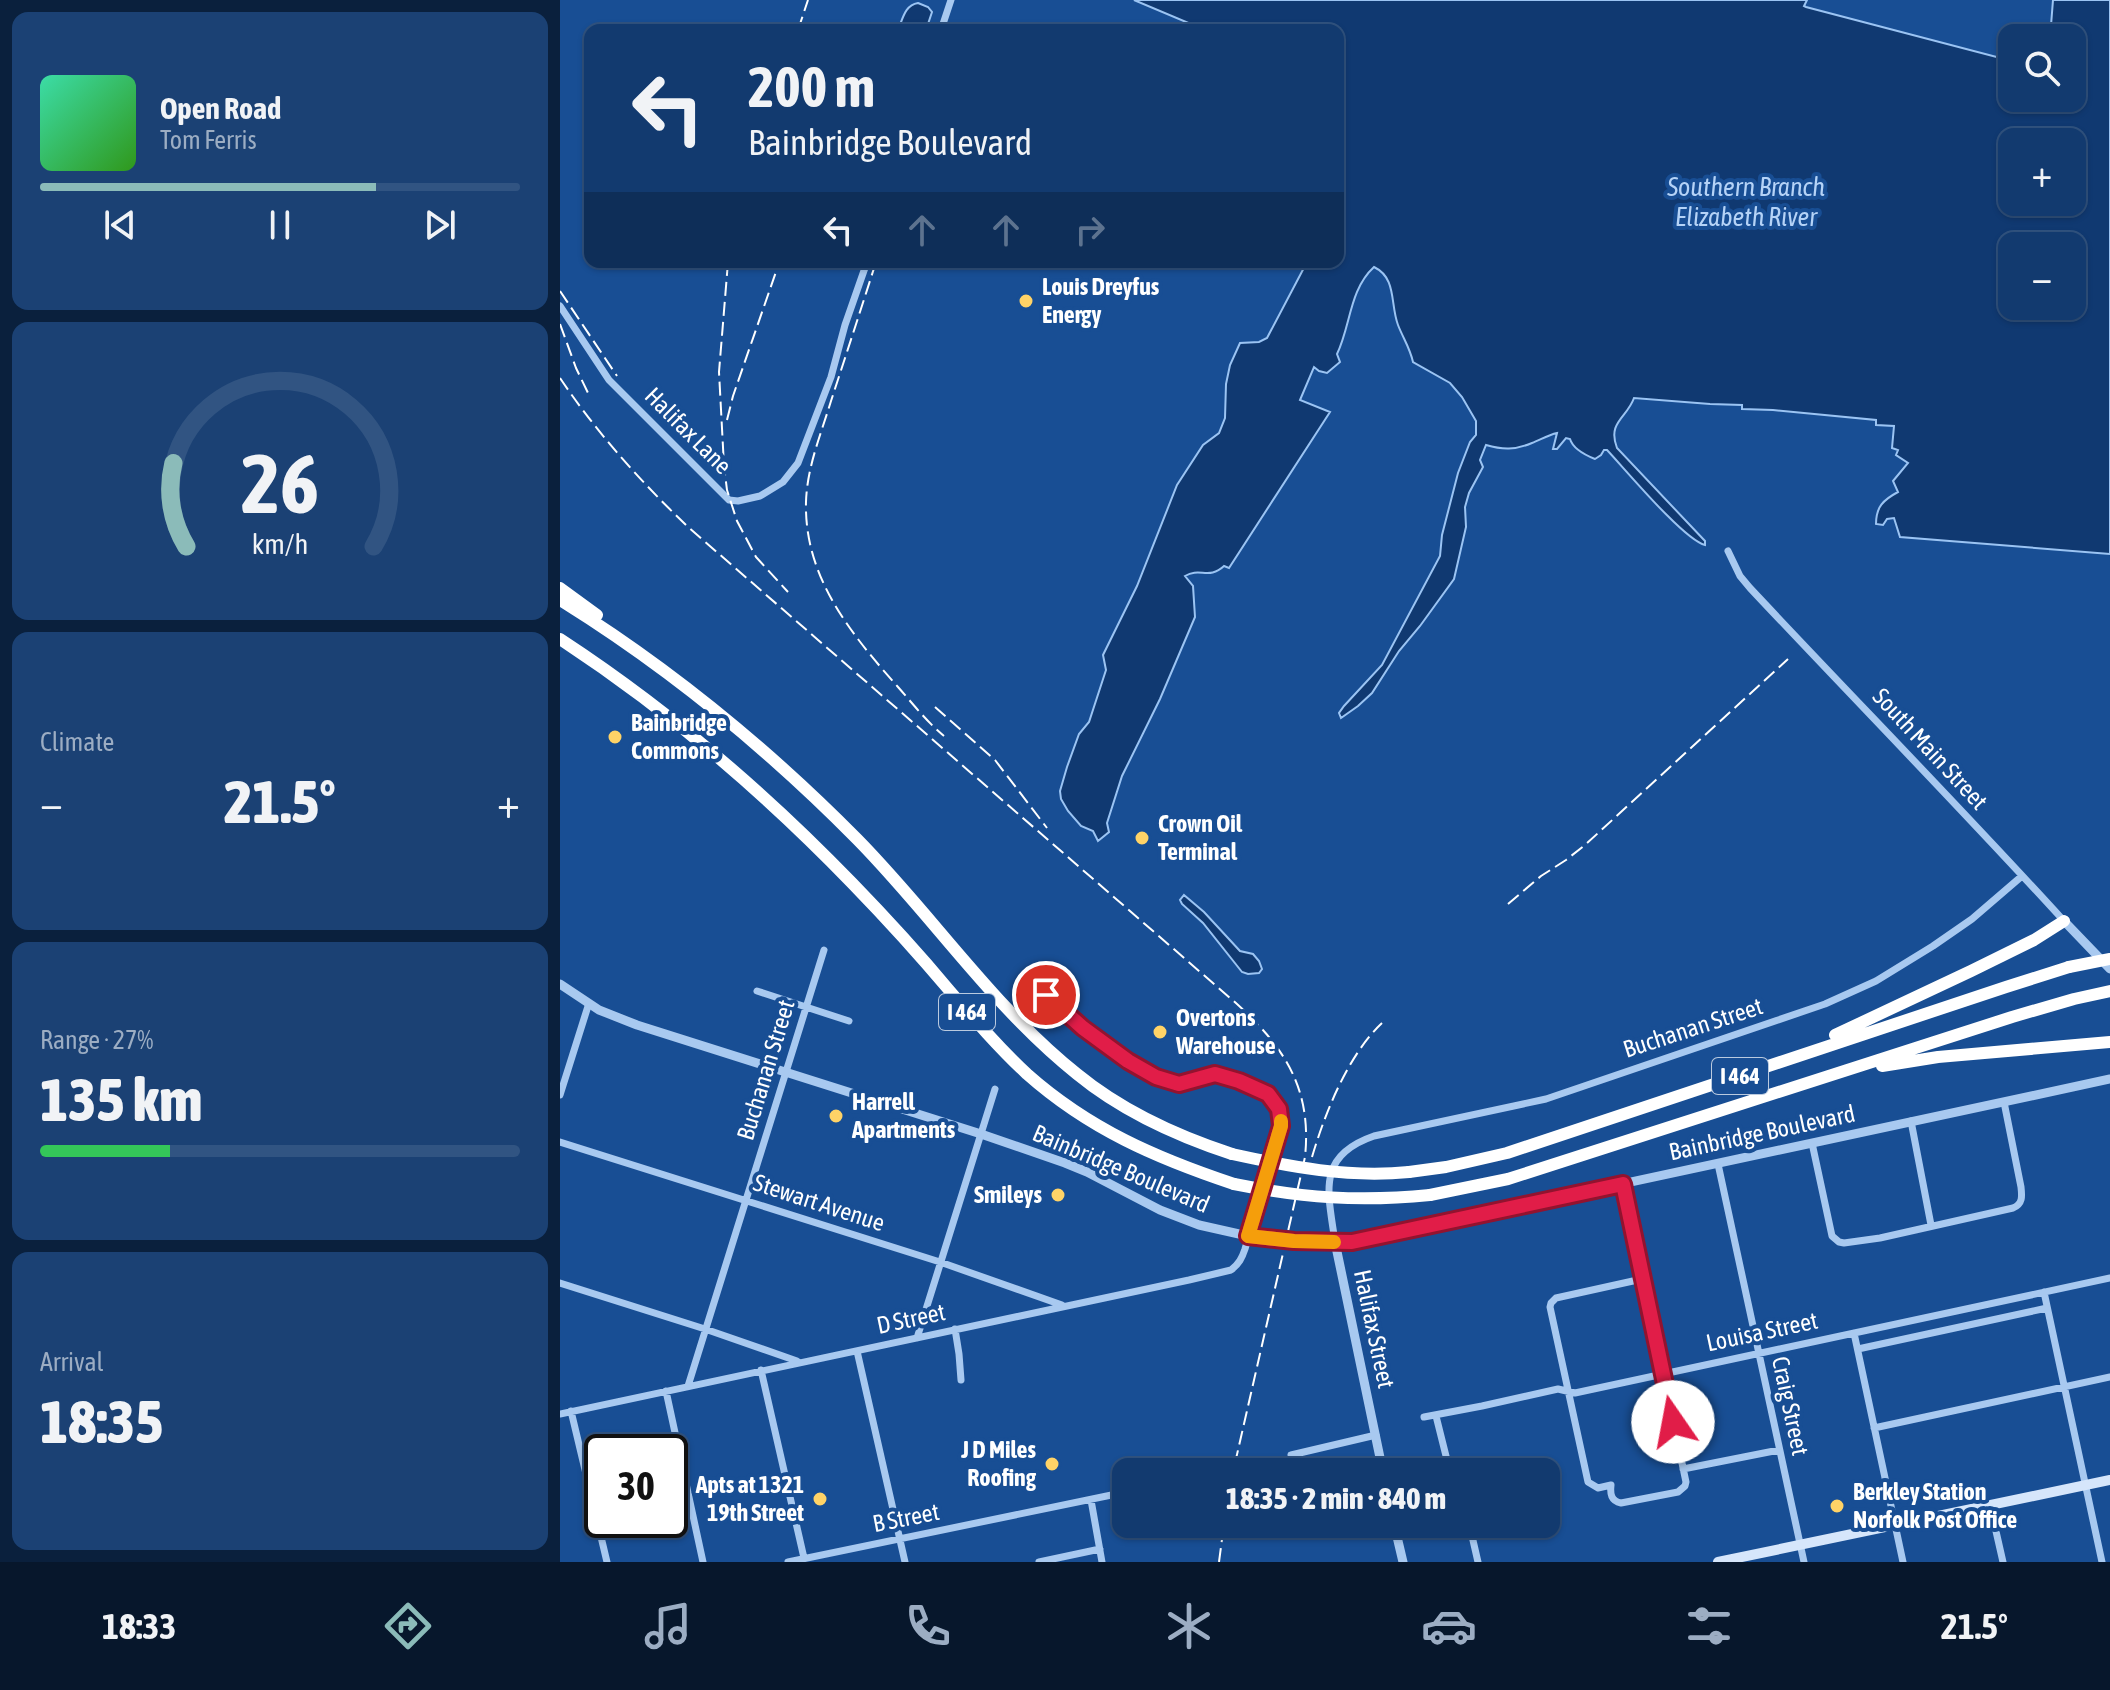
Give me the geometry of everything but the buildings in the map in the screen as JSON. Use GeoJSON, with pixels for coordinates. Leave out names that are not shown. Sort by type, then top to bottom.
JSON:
{"type":"FeatureCollection","features":[{"type":"Feature","properties":{"kind":"highway"},"geometry":{"type":"LineString","coordinates":[[560,588],[621,633],[670,675]]}},
{"type":"Feature","properties":{"kind":"highway","name":"I 464"},"geometry":{"type":"LineString","coordinates":[[560,600],[670,675],[729,722],[832,814],[897,881],[1031,1033],[1078,1075],[1127,1109],[1181,1136],[1232,1154],[1323,1172],[1364,1174],[1446,1167],[1507,1153],[2069,967],[2110,959]]}},
{"type":"Feature","properties":{"kind":"highway","name":"I 464"},"geometry":{"type":"LineString","coordinates":[[561,640],[664,713],[783,814],[855,886],[967,1012],[1029,1075],[1078,1112],[1128,1142],[1234,1184],[1313,1197],[1371,1200],[1430,1195],[1508,1179],[2012,1017],[2104,992]]}},
{"type":"Feature","properties":{"kind":"highway"},"geometry":{"type":"LineString","coordinates":[[1736,1077],[1869,1021],[2034,940],[2064,921]]}},
{"type":"Feature","properties":{"kind":"highway"},"geometry":{"type":"LineString","coordinates":[[1820,1079],[1916,1060],[2110,1042]]}},
{"type":"Feature","properties":{"kind":"main road"},"geometry":{"type":"LineString","coordinates":[[1718,1562],[2110,1480]]}},
{"type":"Feature","properties":{"kind":"street"},"geometry":{"type":"LineString","coordinates":[[943,24],[951,0]]}},
{"type":"Feature","properties":{"kind":"street","name":"Halifax Lane"},"geometry":{"type":"LineString","coordinates":[[560,306],[609,380],[729,500],[747,499],[760,496],[783,482],[798,463],[831,377],[865,268]]}},
{"type":"Feature","properties":{"kind":"street","name":"South Main Street"},"geometry":{"type":"LineString","coordinates":[[1728,551],[1740,576],[1750,588],[2110,969]]}},
{"type":"Feature","properties":{"kind":"street","name":"Buchanan Street"},"geometry":{"type":"LineString","coordinates":[[1345,1151],[1374,1136],[1546,1099],[1825,1004],[1876,981],[1924,953],[1972,919],[2022,876]]}},
{"type":"Feature","properties":{"kind":"street","name":"Buchanan Street"},"geometry":{"type":"LineString","coordinates":[[688,1386],[824,950]]}},
{"type":"Feature","properties":{"kind":"street"},"geometry":{"type":"LineString","coordinates":[[1028,979],[1083,1028],[1156,1077],[1179,1084],[1215,1074],[1268,1094],[1279,1109],[1281,1126],[1248,1236]]}},
{"type":"Feature","properties":{"kind":"street","name":"Bainbridge Boulevard"},"geometry":{"type":"LineString","coordinates":[[560,984],[599,1010],[637,1025],[981,1134],[1087,1172],[1183,1220],[1248,1236],[1294,1241],[1352,1242],[2110,1079]]}},
{"type":"Feature","properties":{"kind":"street"},"geometry":{"type":"LineString","coordinates":[[757,991],[849,1021]]}},
{"type":"Feature","properties":{"kind":"street"},"geometry":{"type":"LineString","coordinates":[[560,1095],[589,1003]]}},
{"type":"Feature","properties":{"kind":"street"},"geometry":{"type":"LineString","coordinates":[[917,1338],[995,1089]]}},
{"type":"Feature","properties":{"kind":"street"},"geometry":{"type":"LineString","coordinates":[[1812,1143],[1832,1236],[1839,1242],[1863,1240],[2016,1206],[2022,1197],[2004,1102]]}},
{"type":"Feature","properties":{"kind":"street"},"geometry":{"type":"LineString","coordinates":[[1911,1121],[1931,1225]]}},
{"type":"Feature","properties":{"kind":"street","name":"Stewart Avenue"},"geometry":{"type":"LineString","coordinates":[[560,1142],[940,1262],[1065,1306]]}},
{"type":"Feature","properties":{"kind":"street","name":"Halifax Street"},"geometry":{"type":"LineString","coordinates":[[1345,1151],[1334,1162],[1328,1191],[1335,1242],[1380,1458]]}},
{"type":"Feature","properties":{"kind":"street","name":"Craig Street"},"geometry":{"type":"LineString","coordinates":[[1718,1164],[1804,1562]]}},
{"type":"Feature","properties":{"kind":"street"},"geometry":{"type":"LineString","coordinates":[[1623,1184],[1686,1482],[1678,1492],[1621,1503],[1612,1497],[1611,1485],[1598,1488],[1588,1482],[1550,1307],[1556,1298],[1642,1279]]}},
{"type":"Feature","properties":{"kind":"street","name":"D Street"},"geometry":{"type":"LineString","coordinates":[[560,1414],[1231,1270],[1241,1260],[1248,1236]]}},
{"type":"Feature","properties":{"kind":"street","name":"Louisa Street"},"geometry":{"type":"LineString","coordinates":[[1424,1417],[1558,1389],[1575,1393],[2110,1278]]}},
{"type":"Feature","properties":{"kind":"street"},"geometry":{"type":"LineString","coordinates":[[560,1283],[799,1362]]}},
{"type":"Feature","properties":{"kind":"street"},"geometry":{"type":"LineString","coordinates":[[2044,1292],[2102,1562]]}},
{"type":"Feature","properties":{"kind":"street"},"geometry":{"type":"LineString","coordinates":[[1858,1349],[2047,1308]]}},
{"type":"Feature","properties":{"kind":"street"},"geometry":{"type":"LineString","coordinates":[[1946,1313],[1949,1328]]}},
{"type":"Feature","properties":{"kind":"street"},"geometry":{"type":"LineString","coordinates":[[955,1329],[961,1380]]}},
{"type":"Feature","properties":{"kind":"street"},"geometry":{"type":"LineString","coordinates":[[1854,1333],[1903,1562]]}},
{"type":"Feature","properties":{"kind":"street"},"geometry":{"type":"LineString","coordinates":[[857,1351],[905,1562]]}},
{"type":"Feature","properties":{"kind":"street"},"geometry":{"type":"LineString","coordinates":[[761,1370],[804,1558]]}},
{"type":"Feature","properties":{"kind":"street"},"geometry":{"type":"LineString","coordinates":[[1874,1428],[2110,1377]]}},
{"type":"Feature","properties":{"kind":"street"},"geometry":{"type":"LineString","coordinates":[[666,1391],[703,1562]]}},
{"type":"Feature","properties":{"kind":"street"},"geometry":{"type":"LineString","coordinates":[[571,1411],[607,1562]]}},
{"type":"Feature","properties":{"kind":"street"},"geometry":{"type":"LineString","coordinates":[[1436,1416],[1446,1458]]}},
{"type":"Feature","properties":{"kind":"street"},"geometry":{"type":"LineString","coordinates":[[1291,1455],[1376,1435]]}},
{"type":"Feature","properties":{"kind":"street"},"geometry":{"type":"LineString","coordinates":[[1683,1469],[1779,1450]]}},
{"type":"Feature","properties":{"kind":"street","name":"B Street"},"geometry":{"type":"LineString","coordinates":[[788,1562],[1112,1495]]}},
{"type":"Feature","properties":{"kind":"street"},"geometry":{"type":"LineString","coordinates":[[1091,1500],[1102,1562]]}},
{"type":"Feature","properties":{"kind":"street"},"geometry":{"type":"LineString","coordinates":[[1990,1505],[2003,1562]]}},
{"type":"Feature","properties":{"kind":"street"},"geometry":{"type":"LineString","coordinates":[[1397,1538],[1403,1562]]}},
{"type":"Feature","properties":{"kind":"street"},"geometry":{"type":"LineString","coordinates":[[1472,1538],[1478,1562]]}},
{"type":"Feature","properties":{"kind":"street"},"geometry":{"type":"LineString","coordinates":[[1039,1562],[1100,1549]]}},
{"type":"Feature","properties":{"kind":"water","name":"Southern Branch Elizabeth River"},"geometry":{"type":"Polygon","coordinates":[[[1134,0],[1807,0],[1806,7],[1998,57],[1998,112],[2086,112],[2086,24],[2051,24],[2053,0],[2110,0],[2110,554],[1900,537],[1894,518],[1887,519],[1883,525],[1876,524],[1881,505],[1898,492],[1893,481],[1908,463],[1896,455],[1898,450],[1892,448],[1894,426],[1876,425],[1876,420],[1742,409],[1742,405],[1634,398],[1616,426],[1617,448],[1705,541],[1705,545],[1683,531],[1607,450],[1595,459],[1566,438],[1557,449],[1553,449],[1557,433],[1514,448],[1486,445],[1480,460],[1483,467],[1465,507],[1466,527],[1454,579],[1399,651],[1372,693],[1341,718],[1339,713],[1344,706],[1382,665],[1440,556],[1442,535],[1458,473],[1470,442],[1476,435],[1476,421],[1450,383],[1413,362],[1398,325],[1390,285],[1374,267],[1355,297],[1337,354],[1340,362],[1327,373],[1314,367],[1300,400],[1330,412],[1229,568],[1224,566],[1214,572],[1185,576],[1193,586],[1195,617],[1160,699],[1122,776],[1107,823],[1109,832],[1098,841],[1093,831],[1081,826],[1068,811],[1060,791],[1079,734],[1089,722],[1106,670],[1103,655],[1137,586],[1177,485],[1203,445],[1219,433],[1225,418],[1230,365],[1240,343],[1259,342],[1267,338],[1304,268],[1344,268],[1344,24],[1191,24],[1134,0]]]}},
{"type":"Feature","properties":{"kind":"water"},"geometry":{"type":"Polygon","coordinates":[[[914,4],[928,7],[932,12],[928,24],[900,24],[907,9],[914,4]]]}},
{"type":"Feature","properties":{"kind":"water"},"geometry":{"type":"Polygon","coordinates":[[[1184,895],[1240,951],[1253,954],[1262,969],[1259,973],[1242,972],[1203,923],[1182,904],[1180,900],[1184,895]]]}},
{"type":"Feature","properties":{"kind":"railway"},"geometry":{"type":"LineString","coordinates":[[800,24],[808,0]]}},
{"type":"Feature","properties":{"kind":"railway"},"geometry":{"type":"LineString","coordinates":[[728,268],[719,372],[727,490],[737,521],[756,557],[788,592]]}},
{"type":"Feature","properties":{"kind":"railway"},"geometry":{"type":"LineString","coordinates":[[727,420],[777,268]]}},
{"type":"Feature","properties":{"kind":"railway"},"geometry":{"type":"LineString","coordinates":[[874,268],[812,463],[806,502],[807,529],[822,580],[848,625],[880,667],[944,736]]}},
{"type":"Feature","properties":{"kind":"railway"},"geometry":{"type":"LineString","coordinates":[[560,291],[617,376]]}},
{"type":"Feature","properties":{"kind":"railway"},"geometry":{"type":"LineString","coordinates":[[560,324],[589,395]]}},
{"type":"Feature","properties":{"kind":"railway"},"geometry":{"type":"LineString","coordinates":[[560,378],[620,456],[688,527],[1237,1004],[1281,1054],[1292,1072],[1304,1111],[1305,1157],[1236,1458]]}},
{"type":"Feature","properties":{"kind":"railway"},"geometry":{"type":"LineString","coordinates":[[1508,904],[1585,845],[1788,659]]}},
{"type":"Feature","properties":{"kind":"railway"},"geometry":{"type":"LineString","coordinates":[[935,707],[995,760],[1047,828]]}},
{"type":"Feature","properties":{"kind":"railway"},"geometry":{"type":"LineString","coordinates":[[1312,1157],[1348,1068],[1382,1023]]}},
{"type":"Feature","properties":{"kind":"railway"},"geometry":{"type":"LineString","coordinates":[[1219,1562],[1222,1538]]}},
{"type":"Feature","properties":{"kind":"slow traffic"},"geometry":{"type":"LineString","coordinates":[[1281,1121],[1248,1236],[1334,1242]]}},
{"type":"Feature","properties":{"kind":"place","name":"Louis Dreyfus Energy"},"geometry":{"type":"Point","coordinates":[1026,301]}},
{"type":"Feature","properties":{"kind":"place","name":"Bainbridge Commons"},"geometry":{"type":"Point","coordinates":[615,737]}},
{"type":"Feature","properties":{"kind":"place","name":"Crown Oil Terminal"},"geometry":{"type":"Point","coordinates":[1142,838]}},
{"type":"Feature","properties":{"kind":"place","name":"Overtons Warehouse"},"geometry":{"type":"Point","coordinates":[1160,1032]}},
{"type":"Feature","properties":{"kind":"place","name":"Harrell Apartments"},"geometry":{"type":"Point","coordinates":[836,1116]}},
{"type":"Feature","properties":{"kind":"place","name":"Smileys"},"geometry":{"type":"Point","coordinates":[1058,1195]}},
{"type":"Feature","properties":{"kind":"place","name":"J D Miles Roofing"},"geometry":{"type":"Point","coordinates":[1052,1464]}},
{"type":"Feature","properties":{"kind":"place","name":"Apts at 1321 19th Street"},"geometry":{"type":"Point","coordinates":[820,1499]}},
{"type":"Feature","properties":{"kind":"place","name":"Berkley Station Norfolk Post Office"},"geometry":{"type":"Point","coordinates":[1837,1506]}},
{"type":"Feature","properties":{"kind":"route"},"geometry":{"type":"LineString","coordinates":[[1046,995],[1083,1028],[1156,1077],[1179,1084],[1215,1074],[1268,1094],[1279,1109],[1281,1126],[1248,1236],[1352,1242],[1623,1184],[1673,1422]]}}]}
